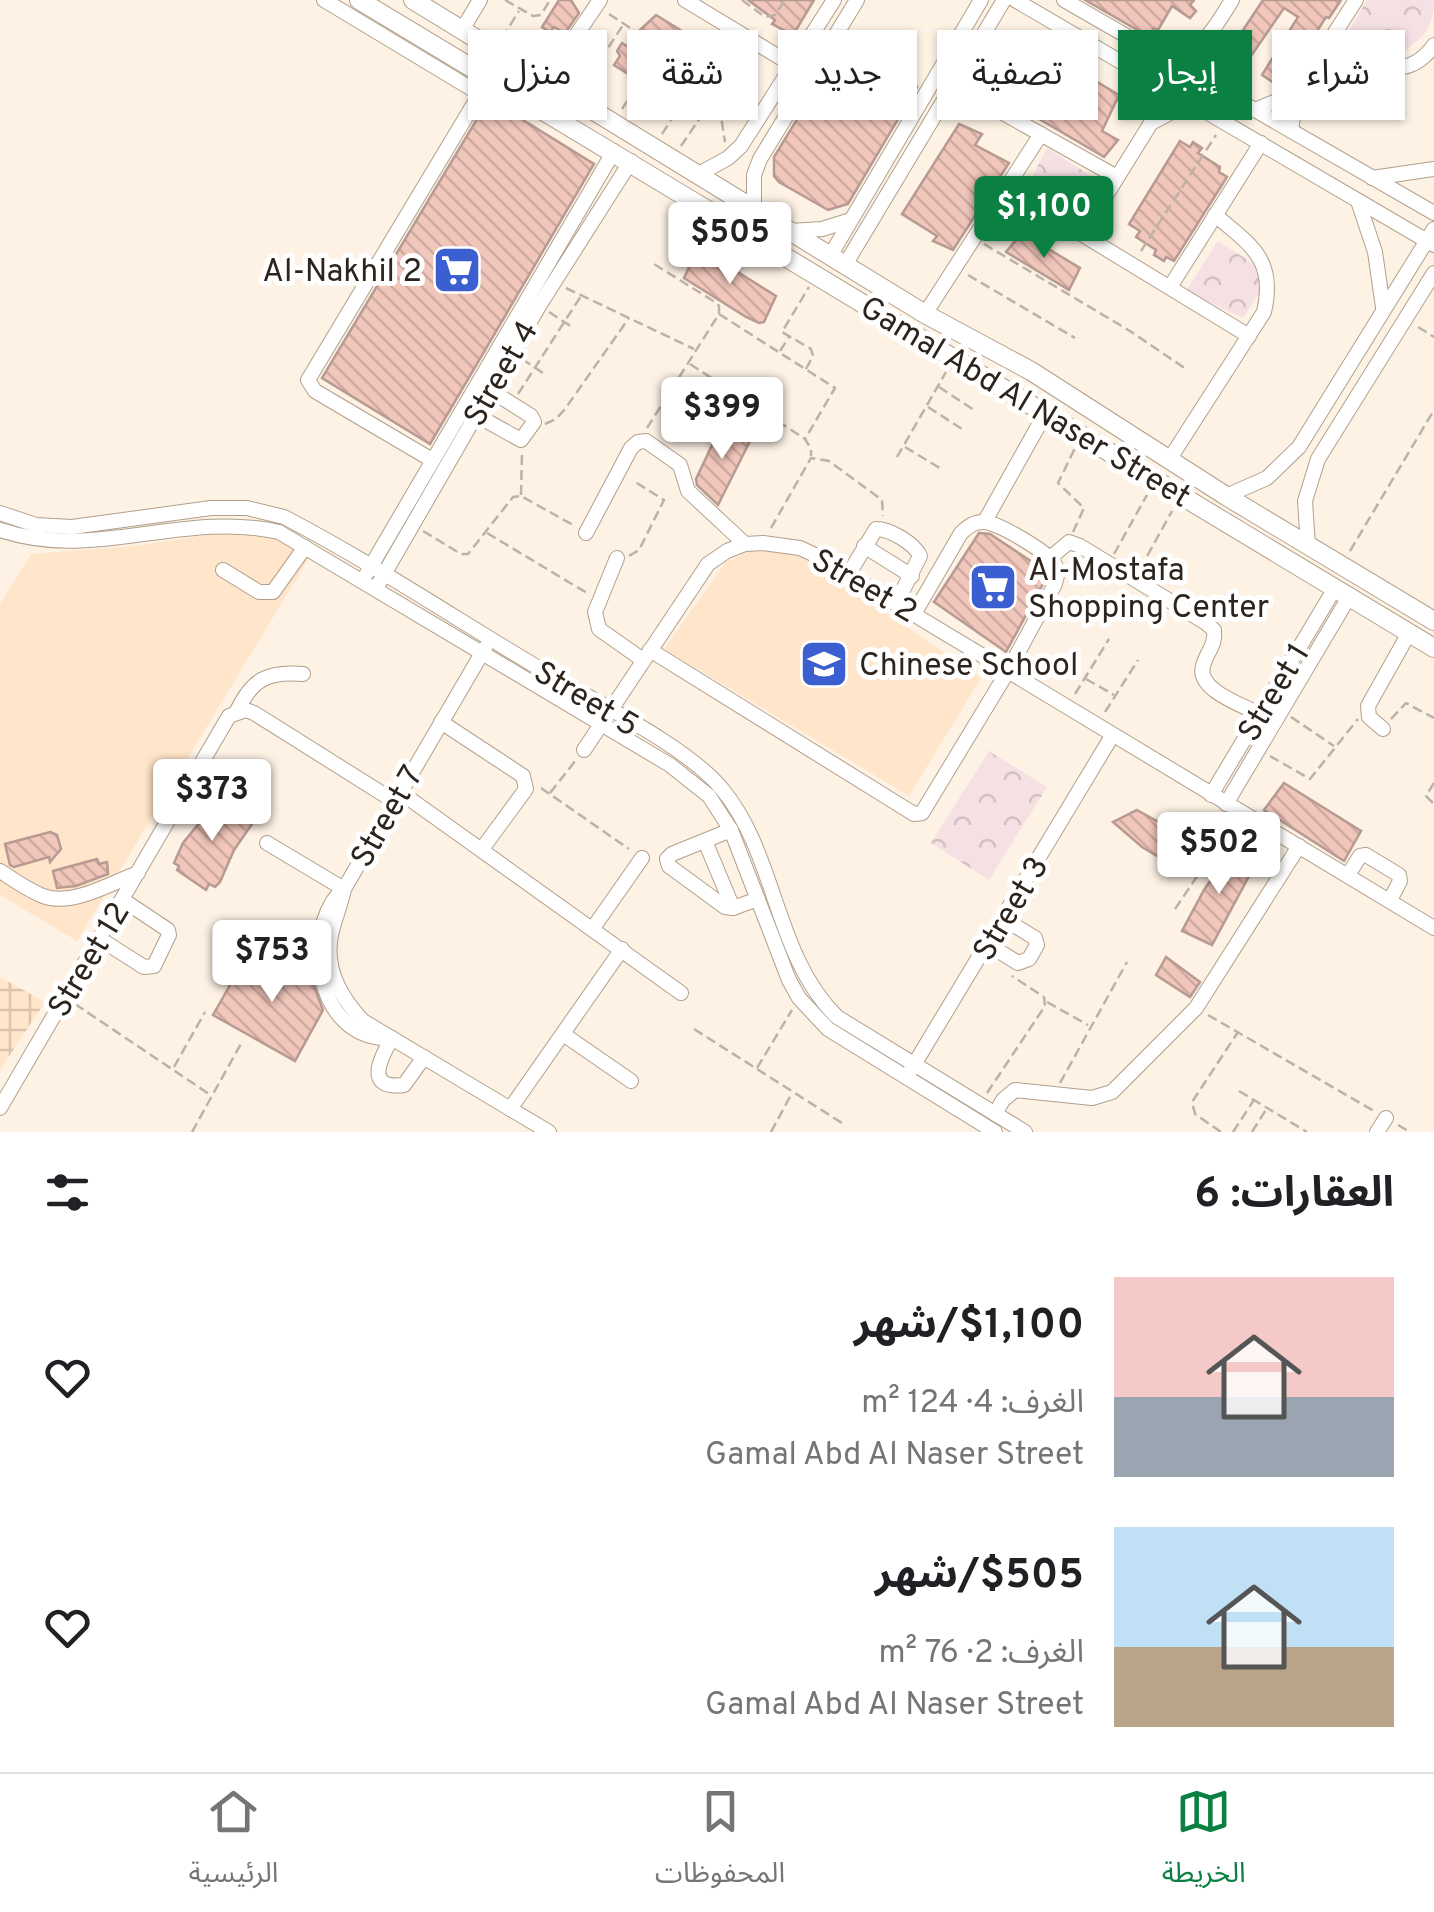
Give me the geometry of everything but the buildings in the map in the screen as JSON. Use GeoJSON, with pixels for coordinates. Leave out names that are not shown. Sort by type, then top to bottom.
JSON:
{"type":"FeatureCollection","features":[{"type":"Feature","properties":{"kind":"main road","name":"Gamal Abd Al Naser Street"},"geometry":{"type":"LineString","coordinates":[[360,0],[468,74]]}},
{"type":"Feature","properties":{"kind":"main road","name":"Gamal Abd Al Naser Street"},"geometry":{"type":"LineString","coordinates":[[413,0],[468,34]]}},
{"type":"Feature","properties":{"kind":"main road","name":"Gamal Abd Al Naser Street"},"geometry":{"type":"LineString","coordinates":[[607,119],[925,314],[1031,371],[1226,496],[1434,620]]}},
{"type":"Feature","properties":{"kind":"main road","name":"Gamal Abd Al Naser Street"},"geometry":{"type":"LineString","coordinates":[[552,120],[631,161],[1434,648]]}},
{"type":"Feature","properties":{"kind":"main road"},"geometry":{"type":"LineString","coordinates":[[1018,397],[1033,388],[1031,371]]}},
{"type":"Feature","properties":{"kind":"main road"},"geometry":{"type":"LineString","coordinates":[[1076,433],[1070,414],[1076,408],[1091,408]]}},
{"type":"Feature","properties":{"kind":"street"},"geometry":{"type":"LineString","coordinates":[[324,0],[468,77]]}},
{"type":"Feature","properties":{"kind":"street"},"geometry":{"type":"LineString","coordinates":[[462,30],[480,0]]}},
{"type":"Feature","properties":{"kind":"street"},"geometry":{"type":"LineString","coordinates":[[685,0],[706,5],[778,55]]}},
{"type":"Feature","properties":{"kind":"street"},"geometry":{"type":"LineString","coordinates":[[816,30],[834,0]]}},
{"type":"Feature","properties":{"kind":"street"},"geometry":{"type":"LineString","coordinates":[[754,209],[754,175],[760,159],[857,0]]}},
{"type":"Feature","properties":{"kind":"street"},"geometry":{"type":"LineString","coordinates":[[838,260],[852,219],[982,0]]}},
{"type":"Feature","properties":{"kind":"street"},"geometry":{"type":"LineString","coordinates":[[986,30],[1004,0]]}},
{"type":"Feature","properties":{"kind":"street"},"geometry":{"type":"LineString","coordinates":[[1015,0],[1118,60]]}},
{"type":"Feature","properties":{"kind":"street"},"geometry":{"type":"LineString","coordinates":[[1064,0],[1118,31]]}},
{"type":"Feature","properties":{"kind":"street"},"geometry":{"type":"LineString","coordinates":[[1213,30],[1232,0]]}},
{"type":"Feature","properties":{"kind":"street"},"geometry":{"type":"LineString","coordinates":[[1337,30],[1356,0]]}},
{"type":"Feature","properties":{"kind":"street"},"geometry":{"type":"LineString","coordinates":[[580,30],[598,3]]}},
{"type":"Feature","properties":{"kind":"street"},"geometry":{"type":"LineString","coordinates":[[1405,66],[1416,62],[1434,45]]}},
{"type":"Feature","properties":{"kind":"street"},"geometry":{"type":"LineString","coordinates":[[698,175],[741,146],[778,90]]}},
{"type":"Feature","properties":{"kind":"street"},"geometry":{"type":"LineString","coordinates":[[1255,110],[1272,103]]}},
{"type":"Feature","properties":{"kind":"street"},"geometry":{"type":"LineString","coordinates":[[1252,108],[1434,213]]}},
{"type":"Feature","properties":{"kind":"street"},"geometry":{"type":"LineString","coordinates":[[838,260],[937,112]]}},
{"type":"Feature","properties":{"kind":"street"},"geometry":{"type":"LineString","coordinates":[[432,460],[315,391],[308,380],[468,114]]}},
{"type":"Feature","properties":{"kind":"street"},"geometry":{"type":"LineString","coordinates":[[1016,120],[1117,178]]}},
{"type":"Feature","properties":{"kind":"street"},"geometry":{"type":"LineString","coordinates":[[1082,234],[1151,123],[1157,120]]}},
{"type":"Feature","properties":{"kind":"street"},"geometry":{"type":"LineString","coordinates":[[1222,120],[1358,200],[1432,238],[1384,307],[1299,447],[1295,475],[1304,501],[1308,544]]}},
{"type":"Feature","properties":{"kind":"street"},"geometry":{"type":"LineString","coordinates":[[1291,131],[1292,120]]}},
{"type":"Feature","properties":{"kind":"street"},"geometry":{"type":"LineString","coordinates":[[925,314],[1041,134]]}},
{"type":"Feature","properties":{"kind":"street"},"geometry":{"type":"LineString","coordinates":[[1170,287],[1261,142]]}},
{"type":"Feature","properties":{"kind":"street"},"geometry":{"type":"LineString","coordinates":[[741,146],[760,159]]}},
{"type":"Feature","properties":{"kind":"street","name":"Street 4"},"geometry":{"type":"LineString","coordinates":[[373,577],[432,460],[614,151]]}},
{"type":"Feature","properties":{"kind":"street","name":"Street 4"},"geometry":{"type":"LineString","coordinates":[[373,577],[413,525],[539,306],[631,161]]}},
{"type":"Feature","properties":{"kind":"street"},"geometry":{"type":"LineString","coordinates":[[1372,178],[1434,169]]}},
{"type":"Feature","properties":{"kind":"street"},"geometry":{"type":"LineString","coordinates":[[1006,188],[1249,336]]}},
{"type":"Feature","properties":{"kind":"street"},"geometry":{"type":"LineString","coordinates":[[1358,200],[1375,252],[1384,307]]}},
{"type":"Feature","properties":{"kind":"street"},"geometry":{"type":"LineString","coordinates":[[1170,460],[1264,312],[1269,288],[1264,264],[1250,244],[1215,216]]}},
{"type":"Feature","properties":{"kind":"street"},"geometry":{"type":"LineString","coordinates":[[790,230],[822,229],[852,219]]}},
{"type":"Feature","properties":{"kind":"street"},"geometry":{"type":"LineString","coordinates":[[1226,496],[1295,475],[1318,459],[1434,273]]}},
{"type":"Feature","properties":{"kind":"street"},"geometry":{"type":"LineString","coordinates":[[476,415],[522,440],[534,422],[532,416],[490,390]]}},
{"type":"Feature","properties":{"kind":"street"},"geometry":{"type":"LineString","coordinates":[[498,427],[512,404]]}},
{"type":"Feature","properties":{"kind":"street"},"geometry":{"type":"LineString","coordinates":[[985,521],[1044,414]]}},
{"type":"Feature","properties":{"kind":"street"},"geometry":{"type":"LineString","coordinates":[[586,533],[617,472],[638,442],[646,441],[680,466],[688,491],[745,544]]}},
{"type":"Feature","properties":{"kind":"street","name":"Street 5"},"geometry":{"type":"LineString","coordinates":[[0,513],[36,525],[72,528],[211,508],[247,508],[284,517],[486,646],[607,718],[690,760],[722,788],[738,811],[803,973],[813,989],[838,1017],[994,1132]]}},
{"type":"Feature","properties":{"kind":"street"},"geometry":{"type":"LineString","coordinates":[[617,558],[594,612],[599,628],[914,814],[927,807],[1008,671],[1058,576],[1056,566],[1050,558],[997,525],[985,521],[972,524],[961,533],[914,614]]}},
{"type":"Feature","properties":{"kind":"street","name":"Street 5"},"geometry":{"type":"LineString","coordinates":[[0,530],[34,540],[72,543],[214,524],[246,524],[279,532],[373,577]]}},
{"type":"Feature","properties":{"kind":"street"},"geometry":{"type":"LineString","coordinates":[[848,575],[876,529],[884,529],[917,549],[919,563],[896,604]]}},
{"type":"Feature","properties":{"kind":"street"},"geometry":{"type":"LineString","coordinates":[[1050,558],[1069,542],[1214,630],[1216,642],[1202,668],[1203,679],[1211,688],[1259,714]]}},
{"type":"Feature","properties":{"kind":"street","name":"Street 2"},"geometry":{"type":"LineString","coordinates":[[584,750],[708,564],[745,544],[800,548],[1434,928]]}},
{"type":"Feature","properties":{"kind":"street"},"geometry":{"type":"LineString","coordinates":[[864,546],[912,576]]}},
{"type":"Feature","properties":{"kind":"street"},"geometry":{"type":"LineString","coordinates":[[223,570],[259,592],[273,592],[305,547]]}},
{"type":"Feature","properties":{"kind":"street","name":"Street 1"},"geometry":{"type":"LineString","coordinates":[[1226,804],[1282,710],[1342,592]]}},
{"type":"Feature","properties":{"kind":"street","name":"Street 1"},"geometry":{"type":"LineString","coordinates":[[1211,795],[1259,714],[1342,592]]}},
{"type":"Feature","properties":{"kind":"street"},"geometry":{"type":"LineString","coordinates":[[1383,729],[1369,717],[1368,706],[1408,632]]}},
{"type":"Feature","properties":{"kind":"street","name":"Street 7"},"geometry":{"type":"LineString","coordinates":[[486,646],[344,890],[331,932],[329,960],[352,1010],[376,1030],[545,1131]]}},
{"type":"Feature","properties":{"kind":"street","name":"Street 12"},"geometry":{"type":"LineString","coordinates":[[0,1108],[246,690],[258,681],[288,672],[303,674]]}},
{"type":"Feature","properties":{"kind":"street"},"geometry":{"type":"LineString","coordinates":[[237,711],[254,713],[397,796],[482,850],[681,992]]}},
{"type":"Feature","properties":{"kind":"street","name":"Street 5"},"geometry":{"type":"LineString","coordinates":[[607,718],[709,796],[731,830],[799,998],[828,1029],[980,1104],[1022,1131]]}},
{"type":"Feature","properties":{"kind":"street"},"geometry":{"type":"LineString","coordinates":[[441,722],[523,776],[526,789],[482,850]]}},
{"type":"Feature","properties":{"kind":"street","name":"Street 3"},"geometry":{"type":"LineString","coordinates":[[910,1072],[1112,736]]}},
{"type":"Feature","properties":{"kind":"street"},"geometry":{"type":"LineString","coordinates":[[731,830],[672,854],[669,866],[717,902],[733,908],[758,900]]}},
{"type":"Feature","properties":{"kind":"street"},"geometry":{"type":"LineString","coordinates":[[705,840],[733,908]]}},
{"type":"Feature","properties":{"kind":"street"},"geometry":{"type":"LineString","coordinates":[[267,843],[344,890],[326,912],[318,936],[319,963],[338,1012],[360,1032],[392,1038],[377,1069],[392,1085],[404,1084],[424,1057]]}},
{"type":"Feature","properties":{"kind":"street"},"geometry":{"type":"LineString","coordinates":[[995,1114],[1015,1090],[1092,1098],[1112,1092],[1196,1008],[1299,846]]}},
{"type":"Feature","properties":{"kind":"street"},"geometry":{"type":"LineString","coordinates":[[1348,876],[1362,854],[1397,873],[1400,881],[1390,900]]}},
{"type":"Feature","properties":{"kind":"street"},"geometry":{"type":"LineString","coordinates":[[594,928],[642,858]]}},
{"type":"Feature","properties":{"kind":"street"},"geometry":{"type":"LineString","coordinates":[[0,872],[38,894],[56,899],[139,873]]}},
{"type":"Feature","properties":{"kind":"street"},"geometry":{"type":"LineString","coordinates":[[100,940],[144,967],[154,966],[168,930],[123,900]]}},
{"type":"Feature","properties":{"kind":"street"},"geometry":{"type":"LineString","coordinates":[[989,944],[1018,963],[1029,959],[1037,946],[1035,938],[1004,919]]}},
{"type":"Feature","properties":{"kind":"street"},"geometry":{"type":"LineString","coordinates":[[510,1109],[622,949]]}},
{"type":"Feature","properties":{"kind":"street"},"geometry":{"type":"LineString","coordinates":[[563,1034],[631,1081]]}},
{"type":"Feature","properties":{"kind":"street"},"geometry":{"type":"LineString","coordinates":[[1377,1132],[1386,1118]]}},
{"type":"Feature","properties":{"kind":"path"},"geometry":{"type":"LineString","coordinates":[[504,0],[533,16],[541,15],[550,0]]}},
{"type":"Feature","properties":{"kind":"path"},"geometry":{"type":"LineString","coordinates":[[742,0],[765,17],[775,15],[785,0]]}},
{"type":"Feature","properties":{"kind":"path"},"geometry":{"type":"LineString","coordinates":[[598,3],[635,30]]}},
{"type":"Feature","properties":{"kind":"path"},"geometry":{"type":"LineString","coordinates":[[507,30],[520,10]]}},
{"type":"Feature","properties":{"kind":"path"},"geometry":{"type":"LineString","coordinates":[[607,49],[624,23]]}},
{"type":"Feature","properties":{"kind":"path"},"geometry":{"type":"LineString","coordinates":[[619,127],[627,110]]}},
{"type":"Feature","properties":{"kind":"path"},"geometry":{"type":"LineString","coordinates":[[619,127],[627,117]]}},
{"type":"Feature","properties":{"kind":"path"},"geometry":{"type":"LineString","coordinates":[[653,148],[671,120]]}},
{"type":"Feature","properties":{"kind":"path"},"geometry":{"type":"LineString","coordinates":[[672,159],[699,120]]}},
{"type":"Feature","properties":{"kind":"path"},"geometry":{"type":"LineString","coordinates":[[723,120],[728,158]]}},
{"type":"Feature","properties":{"kind":"path"},"geometry":{"type":"LineString","coordinates":[[1141,251],[1226,122]]}},
{"type":"Feature","properties":{"kind":"path"},"geometry":{"type":"LineString","coordinates":[[974,238],[1186,369]]}},
{"type":"Feature","properties":{"kind":"path"},"geometry":{"type":"LineString","coordinates":[[638,442],[719,314],[715,302],[654,264]]}},
{"type":"Feature","properties":{"kind":"path"},"geometry":{"type":"LineString","coordinates":[[955,268],[1075,338]]}},
{"type":"Feature","properties":{"kind":"path"},"geometry":{"type":"LineString","coordinates":[[806,369],[811,350],[782,332],[817,273]]}},
{"type":"Feature","properties":{"kind":"path"},"geometry":{"type":"LineString","coordinates":[[554,282],[695,350]]}},
{"type":"Feature","properties":{"kind":"path"},"geometry":{"type":"LineString","coordinates":[[512,404],[582,295]]}},
{"type":"Feature","properties":{"kind":"path"},"geometry":{"type":"LineString","coordinates":[[539,306],[572,327]]}},
{"type":"Feature","properties":{"kind":"path"},"geometry":{"type":"LineString","coordinates":[[719,314],[835,388],[805,439]]}},
{"type":"Feature","properties":{"kind":"path"},"geometry":{"type":"LineString","coordinates":[[534,422],[547,424],[556,419],[629,318]]}},
{"type":"Feature","properties":{"kind":"path"},"geometry":{"type":"LineString","coordinates":[[1404,318],[1434,337]]}},
{"type":"Feature","properties":{"kind":"path"},"geometry":{"type":"LineString","coordinates":[[779,352],[789,336]]}},
{"type":"Feature","properties":{"kind":"path"},"geometry":{"type":"LineString","coordinates":[[512,352],[544,374]]}},
{"type":"Feature","properties":{"kind":"path"},"geometry":{"type":"LineString","coordinates":[[897,457],[953,358]]}},
{"type":"Feature","properties":{"kind":"path"},"geometry":{"type":"LineString","coordinates":[[688,362],[805,439],[811,449],[810,458],[763,543]]}},
{"type":"Feature","properties":{"kind":"path"},"geometry":{"type":"LineString","coordinates":[[937,386],[974,410]]}},
{"type":"Feature","properties":{"kind":"path"},"geometry":{"type":"LineString","coordinates":[[926,406],[965,431]]}},
{"type":"Feature","properties":{"kind":"path"},"geometry":{"type":"LineString","coordinates":[[1342,565],[1434,410]]}},
{"type":"Feature","properties":{"kind":"path"},"geometry":{"type":"LineString","coordinates":[[1069,542],[1084,508],[1058,483],[1076,433]]}},
{"type":"Feature","properties":{"kind":"path"},"geometry":{"type":"LineString","coordinates":[[521,496],[522,440]]}},
{"type":"Feature","properties":{"kind":"path"},"geometry":{"type":"LineString","coordinates":[[904,446],[943,470]]}},
{"type":"Feature","properties":{"kind":"path"},"geometry":{"type":"LineString","coordinates":[[810,458],[829,461],[882,500],[884,529]]}},
{"type":"Feature","properties":{"kind":"path"},"geometry":{"type":"LineString","coordinates":[[617,472],[664,500],[639,550],[617,558]]}},
{"type":"Feature","properties":{"kind":"path"},"geometry":{"type":"LineString","coordinates":[[1108,564],[1155,480]]}},
{"type":"Feature","properties":{"kind":"path"},"geometry":{"type":"LineString","coordinates":[[1134,580],[1180,495]]}},
{"type":"Feature","properties":{"kind":"path"},"geometry":{"type":"LineString","coordinates":[[413,525],[461,554],[468,554],[513,497],[521,496],[586,533]]}},
{"type":"Feature","properties":{"kind":"path"},"geometry":{"type":"LineString","coordinates":[[486,532],[600,601]]}},
{"type":"Feature","properties":{"kind":"path"},"geometry":{"type":"LineString","coordinates":[[1067,708],[1109,639]]}},
{"type":"Feature","properties":{"kind":"path"},"geometry":{"type":"LineString","coordinates":[[1097,726],[1138,660]]}},
{"type":"Feature","properties":{"kind":"path"},"geometry":{"type":"LineString","coordinates":[[1085,678],[1115,696]]}},
{"type":"Feature","properties":{"kind":"path"},"geometry":{"type":"LineString","coordinates":[[1383,729],[1406,703],[1434,718]]}},
{"type":"Feature","properties":{"kind":"path"},"geometry":{"type":"LineString","coordinates":[[1258,749],[1310,779],[1368,706]]}},
{"type":"Feature","properties":{"kind":"path"},"geometry":{"type":"LineString","coordinates":[[1282,710],[1336,747]]}},
{"type":"Feature","properties":{"kind":"path"},"geometry":{"type":"LineString","coordinates":[[549,794],[584,750]]}},
{"type":"Feature","properties":{"kind":"path"},"geometry":{"type":"LineString","coordinates":[[523,776],[642,858]]}},
{"type":"Feature","properties":{"kind":"path"},"geometry":{"type":"LineString","coordinates":[[1434,782],[1426,796],[1434,804]]}},
{"type":"Feature","properties":{"kind":"path"},"geometry":{"type":"LineString","coordinates":[[1175,909],[1240,812]]}},
{"type":"Feature","properties":{"kind":"path"},"geometry":{"type":"LineString","coordinates":[[1054,1093],[1126,962]]}},
{"type":"Feature","properties":{"kind":"path"},"geometry":{"type":"LineString","coordinates":[[1013,977],[1091,1026]]}},
{"type":"Feature","properties":{"kind":"path"},"geometry":{"type":"LineString","coordinates":[[65,998],[212,1096]]}},
{"type":"Feature","properties":{"kind":"path"},"geometry":{"type":"LineString","coordinates":[[756,1069],[799,998]]}},
{"type":"Feature","properties":{"kind":"path"},"geometry":{"type":"LineString","coordinates":[[980,1104],[1046,1001]]}},
{"type":"Feature","properties":{"kind":"path"},"geometry":{"type":"LineString","coordinates":[[1196,1008],[1410,1132]]}},
{"type":"Feature","properties":{"kind":"path"},"geometry":{"type":"LineString","coordinates":[[172,1069],[205,1012]]}},
{"type":"Feature","properties":{"kind":"path"},"geometry":{"type":"LineString","coordinates":[[694,1030],[842,1123]]}},
{"type":"Feature","properties":{"kind":"path"},"geometry":{"type":"LineString","coordinates":[[1221,1132],[1195,1114],[1192,1102],[1238,1032]]}},
{"type":"Feature","properties":{"kind":"path"},"geometry":{"type":"LineString","coordinates":[[192,1132],[243,1040]]}},
{"type":"Feature","properties":{"kind":"path"},"geometry":{"type":"LineString","coordinates":[[1239,1091],[1307,1132]]}},
{"type":"Feature","properties":{"kind":"path"},"geometry":{"type":"LineString","coordinates":[[771,1132],[792,1092]]}},
{"type":"Feature","properties":{"kind":"path"},"geometry":{"type":"LineString","coordinates":[[1234,1132],[1254,1100]]}},
{"type":"Feature","properties":{"kind":"path"},"geometry":{"type":"LineString","coordinates":[[1252,1132],[1268,1108]]}},
{"type":"Feature","properties":{"kind":"shaded area"},"geometry":{"type":"Polygon","coordinates":[[[241,530],[282,538],[309,558],[77,941],[0,895],[0,604],[31,554],[135,546],[241,530]]]}},
{"type":"Feature","properties":{"kind":"shaded area","name":"Chinese School"},"geometry":{"type":"Polygon","coordinates":[[[752,550],[785,550],[813,562],[981,678],[909,796],[664,649],[726,562],[752,550]]]}},
{"type":"Feature","properties":{"kind":"shaded area"},"geometry":{"type":"Polygon","coordinates":[[[0,977],[45,1002],[0,1070],[0,977]]]}},
{"type":"Feature","properties":{"kind":"green space"},"geometry":{"type":"Polygon","coordinates":[[[1367,0],[1434,0],[1428,27],[1405,51],[1405,30],[1349,30],[1367,0]]]}},
{"type":"Feature","properties":{"kind":"green space"},"geometry":{"type":"Polygon","coordinates":[[[1047,148],[1099,181],[1076,221],[1028,185],[1047,148]]]}},
{"type":"Feature","properties":{"kind":"green space"},"geometry":{"type":"Polygon","coordinates":[[[1218,241],[1254,264],[1262,289],[1243,318],[1186,291],[1218,241]]]}},
{"type":"Feature","properties":{"kind":"green space"},"geometry":{"type":"Polygon","coordinates":[[[989,751],[1047,787],[989,880],[931,843],[989,751]]]}},
{"type":"Feature","properties":{"kind":"place","name":"Al-Nakhil 2"},"geometry":{"type":"Point","coordinates":[457,270]}},
{"type":"Feature","properties":{"kind":"place","name":"Al-Mostafa Shopping Center"},"geometry":{"type":"Point","coordinates":[993,587]}},
{"type":"Feature","properties":{"kind":"place","name":"Chinese School"},"geometry":{"type":"Point","coordinates":[824,664]}}]}
